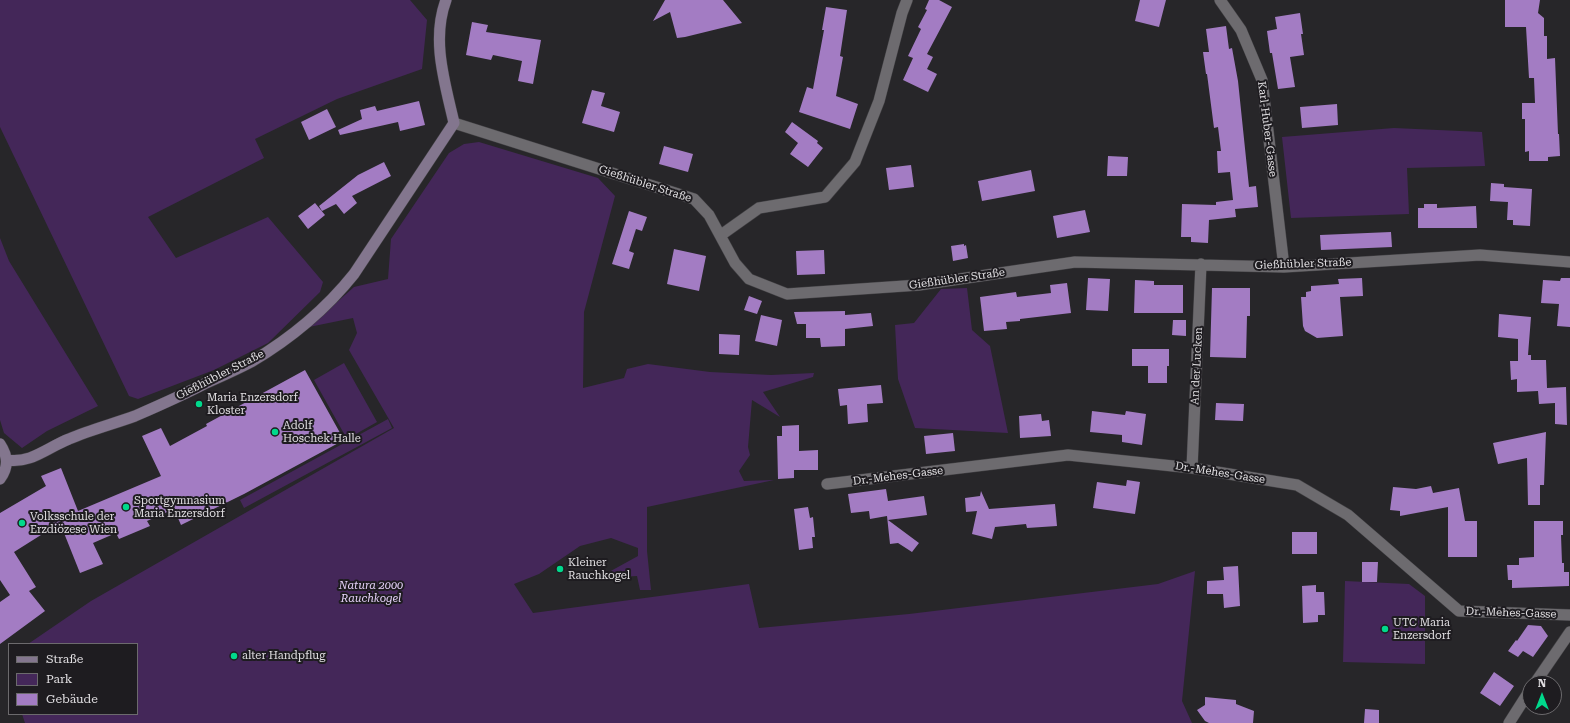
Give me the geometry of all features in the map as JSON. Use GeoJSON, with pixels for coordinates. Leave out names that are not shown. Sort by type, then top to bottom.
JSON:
{"type":"FeatureCollection","features":[{"type":"Feature","properties":{"kind":"main road"},"geometry":{"type":"LineString","coordinates":[[446,0],[441,13],[439,50],[454,123]]}},
{"type":"Feature","properties":{"kind":"main road","name":"Gießhübler Straße"},"geometry":{"type":"LineString","coordinates":[[7,460],[26,460],[69,438],[134,416],[194,390],[250,362],[272,349],[325,307],[354,274],[454,123]]}},
{"type":"Feature","properties":{"kind":"main road"},"geometry":{"type":"LineString","coordinates":[[0,444],[5,452],[7,460],[6,469],[0,479]]}},
{"type":"Feature","properties":{"kind":"street"},"geometry":{"type":"LineString","coordinates":[[721,235],[759,208],[824,197],[856,162],[879,101],[906,0]]}},
{"type":"Feature","properties":{"kind":"street","name":"Karl-Huber-Gasse"},"geometry":{"type":"LineString","coordinates":[[1220,0],[1241,30],[1262,80],[1284,267]]}},
{"type":"Feature","properties":{"kind":"street","name":"Gießhübler Straße"},"geometry":{"type":"LineString","coordinates":[[454,123],[694,199],[709,215],[735,263],[748,279],[787,294],[919,285],[1075,262],[1284,267],[1480,255],[1570,262]]}},
{"type":"Feature","properties":{"kind":"street","name":"An der Lucken"},"geometry":{"type":"LineString","coordinates":[[1192,468],[1201,264]]}},
{"type":"Feature","properties":{"kind":"street","name":"Dr.-Mehes-Gasse"},"geometry":{"type":"LineString","coordinates":[[827,484],[1068,456],[1192,468],[1297,485],[1348,515],[1459,610],[1570,615]]}},
{"type":"Feature","properties":{"kind":"street"},"geometry":{"type":"LineString","coordinates":[[1540,675],[1570,632]]}},
{"type":"Feature","properties":{"kind":"street"},"geometry":{"type":"LineString","coordinates":[[1509,723],[1522,703]]}},
{"type":"Feature","properties":{"kind":"green space"},"geometry":{"type":"Polygon","coordinates":[[[0,0],[410,0],[427,20],[422,69],[337,99],[255,139],[264,158],[148,217],[176,258],[268,217],[323,282],[320,292],[268,343],[214,370],[138,399],[129,396],[0,127],[0,0]]]}},
{"type":"Feature","properties":{"kind":"green space"},"geometry":{"type":"Polygon","coordinates":[[[1394,128],[1482,132],[1485,166],[1407,168],[1409,214],[1291,218],[1282,137],[1394,128]]]}},
{"type":"Feature","properties":{"kind":"green space","name":"Natura 2000 Rauchkogel"},"geometry":{"type":"Polygon","coordinates":[[[479,142],[598,178],[615,196],[584,312],[583,388],[624,378],[627,369],[648,364],[710,372],[771,375],[814,373],[813,377],[763,392],[780,417],[752,400],[748,447],[750,455],[739,471],[744,481],[774,480],[647,507],[647,551],[651,590],[640,590],[637,576],[598,578],[638,556],[638,548],[611,538],[580,546],[539,574],[514,584],[533,613],[749,584],[759,628],[909,614],[1158,584],[1195,571],[1182,701],[1192,723],[25,723],[22,715],[138,715],[138,643],[29,643],[91,601],[394,428],[349,350],[357,333],[353,318],[309,327],[354,287],[388,279],[391,239],[449,153],[464,144],[479,142]]]}},
{"type":"Feature","properties":{"kind":"green space"},"geometry":{"type":"Polygon","coordinates":[[[0,238],[9,261],[98,406],[47,431],[22,448],[4,433],[0,420],[0,238]]]}},
{"type":"Feature","properties":{"kind":"green space"},"geometry":{"type":"Polygon","coordinates":[[[967,288],[972,330],[990,346],[1008,433],[915,428],[898,379],[895,325],[914,323],[941,289],[967,288]]]}},
{"type":"Feature","properties":{"kind":"green space"},"geometry":{"type":"Polygon","coordinates":[[[344,363],[377,422],[347,439],[314,380],[344,363]]]}},
{"type":"Feature","properties":{"kind":"green space"},"geometry":{"type":"Polygon","coordinates":[[[388,419],[392,428],[244,508],[240,500],[388,419]]]}},
{"type":"Feature","properties":{"kind":"green space","name":"UTC Maria Enzersdorf"},"geometry":{"type":"Polygon","coordinates":[[[1345,581],[1409,584],[1425,596],[1425,664],[1343,662],[1345,581]]]}},
{"type":"Feature","properties":{"kind":"building"},"geometry":{"type":"Polygon","coordinates":[[[665,0],[723,0],[742,23],[677,38],[670,12],[653,21],[665,0]]]}},
{"type":"Feature","properties":{"kind":"building"},"geometry":{"type":"Polygon","coordinates":[[[929,0],[939,0],[952,7],[927,54],[933,57],[927,69],[937,74],[928,92],[903,80],[913,58],[908,56],[921,29],[918,27],[927,10],[925,9],[929,0]]]}},
{"type":"Feature","properties":{"kind":"building"},"geometry":{"type":"Polygon","coordinates":[[[1140,0],[1166,0],[1159,27],[1135,21],[1140,0]]]}},
{"type":"Feature","properties":{"kind":"building"},"geometry":{"type":"Polygon","coordinates":[[[1505,0],[1540,0],[1538,13],[1544,18],[1544,36],[1547,36],[1547,59],[1555,58],[1559,134],[1560,156],[1548,157],[1548,161],[1529,161],[1529,151],[1525,152],[1525,119],[1522,119],[1522,103],[1535,103],[1534,78],[1529,78],[1526,27],[1505,27],[1505,0]]]}},
{"type":"Feature","properties":{"kind":"building"},"geometry":{"type":"Polygon","coordinates":[[[826,7],[847,10],[840,56],[843,57],[836,96],[858,104],[850,129],[799,112],[807,87],[813,89],[824,30],[822,30],[826,7]]]}},
{"type":"Feature","properties":{"kind":"building"},"geometry":{"type":"Polygon","coordinates":[[[1300,13],[1304,55],[1290,57],[1295,87],[1278,89],[1267,31],[1277,29],[1275,17],[1300,13]]]}},
{"type":"Feature","properties":{"kind":"building"},"geometry":{"type":"Polygon","coordinates":[[[472,22],[488,25],[486,32],[541,40],[533,84],[518,81],[522,61],[493,55],[491,60],[466,55],[472,22]]]}},
{"type":"Feature","properties":{"kind":"building"},"geometry":{"type":"Polygon","coordinates":[[[1226,26],[1229,49],[1232,48],[1238,81],[1249,187],[1256,186],[1258,207],[1235,209],[1236,217],[1209,220],[1208,243],[1191,242],[1191,237],[1181,237],[1182,204],[1216,205],[1216,202],[1233,200],[1230,172],[1218,173],[1217,151],[1221,151],[1218,127],[1214,128],[1203,52],[1209,52],[1206,29],[1226,26]]]}},
{"type":"Feature","properties":{"kind":"building"},"geometry":{"type":"Polygon","coordinates":[[[592,90],[605,93],[601,106],[620,112],[614,132],[582,123],[592,90]]]}},
{"type":"Feature","properties":{"kind":"building"},"geometry":{"type":"Polygon","coordinates":[[[419,101],[425,125],[400,131],[398,122],[340,135],[338,130],[362,119],[360,110],[375,106],[377,111],[419,101]]]}},
{"type":"Feature","properties":{"kind":"building"},"geometry":{"type":"Polygon","coordinates":[[[1337,104],[1338,125],[1302,128],[1300,107],[1337,104]]]}},
{"type":"Feature","properties":{"kind":"building"},"geometry":{"type":"Polygon","coordinates":[[[327,109],[336,127],[309,140],[301,122],[327,109]]]}},
{"type":"Feature","properties":{"kind":"building"},"geometry":{"type":"Polygon","coordinates":[[[792,122],[818,141],[817,143],[823,148],[808,167],[790,154],[798,143],[785,132],[792,122]]]}},
{"type":"Feature","properties":{"kind":"building"},"geometry":{"type":"Polygon","coordinates":[[[664,146],[693,154],[688,172],[659,164],[664,146]]]}},
{"type":"Feature","properties":{"kind":"building"},"geometry":{"type":"Polygon","coordinates":[[[1108,156],[1128,157],[1127,176],[1107,176],[1108,156]]]}},
{"type":"Feature","properties":{"kind":"building"},"geometry":{"type":"Polygon","coordinates":[[[384,162],[391,176],[352,196],[357,203],[344,214],[336,204],[322,211],[319,206],[358,175],[384,162]]]}},
{"type":"Feature","properties":{"kind":"building"},"geometry":{"type":"Polygon","coordinates":[[[911,165],[914,187],[889,190],[886,168],[911,165]]]}},
{"type":"Feature","properties":{"kind":"building"},"geometry":{"type":"Polygon","coordinates":[[[1031,170],[1035,191],[982,201],[978,181],[1031,170]]]}},
{"type":"Feature","properties":{"kind":"building"},"geometry":{"type":"Polygon","coordinates":[[[1491,183],[1504,184],[1504,187],[1532,189],[1530,226],[1513,225],[1513,220],[1507,220],[1508,202],[1490,201],[1491,183]]]}},
{"type":"Feature","properties":{"kind":"building"},"geometry":{"type":"Polygon","coordinates":[[[315,203],[325,215],[308,229],[298,216],[315,203]]]}},
{"type":"Feature","properties":{"kind":"building"},"geometry":{"type":"Polygon","coordinates":[[[1424,204],[1437,204],[1437,208],[1476,206],[1477,228],[1418,228],[1418,208],[1424,208],[1424,204]]]}},
{"type":"Feature","properties":{"kind":"building"},"geometry":{"type":"Polygon","coordinates":[[[1085,210],[1090,232],[1057,238],[1053,216],[1085,210]]]}},
{"type":"Feature","properties":{"kind":"building"},"geometry":{"type":"Polygon","coordinates":[[[629,211],[647,217],[642,231],[636,229],[629,251],[634,253],[629,269],[612,264],[629,211]]]}},
{"type":"Feature","properties":{"kind":"building"},"geometry":{"type":"Polygon","coordinates":[[[1391,232],[1392,247],[1321,250],[1320,235],[1391,232]]]}},
{"type":"Feature","properties":{"kind":"building"},"geometry":{"type":"Polygon","coordinates":[[[964,244],[964,246],[966,245],[968,258],[953,261],[951,246],[964,244]]]}},
{"type":"Feature","properties":{"kind":"building"},"geometry":{"type":"Polygon","coordinates":[[[674,249],[706,256],[699,291],[667,284],[674,249]]]}},
{"type":"Feature","properties":{"kind":"building"},"geometry":{"type":"Polygon","coordinates":[[[824,250],[825,274],[797,275],[796,251],[824,250]]]}},
{"type":"Feature","properties":{"kind":"building"},"geometry":{"type":"Polygon","coordinates":[[[1088,278],[1110,279],[1108,311],[1086,310],[1088,278]]]}},
{"type":"Feature","properties":{"kind":"building"},"geometry":{"type":"Polygon","coordinates":[[[1362,278],[1363,296],[1340,297],[1343,336],[1317,338],[1305,331],[1303,326],[1301,297],[1306,297],[1306,292],[1311,291],[1311,286],[1339,284],[1338,279],[1362,278]]]}},
{"type":"Feature","properties":{"kind":"building"},"geometry":{"type":"Polygon","coordinates":[[[1561,278],[1570,278],[1570,327],[1557,326],[1559,304],[1541,303],[1543,280],[1560,281],[1561,278]]]}},
{"type":"Feature","properties":{"kind":"building"},"geometry":{"type":"Polygon","coordinates":[[[1135,280],[1154,281],[1154,285],[1183,285],[1183,313],[1134,313],[1135,280]]]}},
{"type":"Feature","properties":{"kind":"building"},"geometry":{"type":"Polygon","coordinates":[[[1067,283],[1071,313],[1020,319],[1020,321],[1006,322],[1007,329],[984,331],[980,297],[1016,292],[1017,297],[1051,293],[1050,285],[1067,283]]]}},
{"type":"Feature","properties":{"kind":"building"},"geometry":{"type":"Polygon","coordinates":[[[1212,288],[1250,288],[1250,316],[1247,316],[1246,358],[1210,357],[1212,288]]]}},
{"type":"Feature","properties":{"kind":"building"},"geometry":{"type":"Polygon","coordinates":[[[749,296],[762,301],[757,314],[744,310],[749,296]]]}},
{"type":"Feature","properties":{"kind":"building"},"geometry":{"type":"Polygon","coordinates":[[[845,311],[845,315],[871,313],[873,326],[845,329],[845,346],[821,347],[820,338],[806,338],[806,324],[797,324],[794,312],[845,311]]]}},
{"type":"Feature","properties":{"kind":"building"},"geometry":{"type":"Polygon","coordinates":[[[1499,314],[1531,317],[1528,355],[1531,355],[1531,360],[1546,360],[1547,388],[1566,387],[1567,425],[1555,424],[1555,403],[1539,404],[1538,391],[1517,392],[1517,379],[1511,380],[1510,361],[1518,361],[1518,339],[1498,337],[1499,314]]]}},
{"type":"Feature","properties":{"kind":"building"},"geometry":{"type":"Polygon","coordinates":[[[761,315],[782,320],[777,346],[755,341],[761,315]]]}},
{"type":"Feature","properties":{"kind":"building"},"geometry":{"type":"Polygon","coordinates":[[[1173,320],[1186,320],[1186,336],[1172,335],[1173,320]]]}},
{"type":"Feature","properties":{"kind":"building"},"geometry":{"type":"Polygon","coordinates":[[[719,334],[740,335],[739,355],[719,354],[719,334]]]}},
{"type":"Feature","properties":{"kind":"building"},"geometry":{"type":"Polygon","coordinates":[[[1132,349],[1169,349],[1167,383],[1148,383],[1148,366],[1132,366],[1132,349]]]}},
{"type":"Feature","properties":{"kind":"building"},"geometry":{"type":"Polygon","coordinates":[[[305,370],[344,440],[244,494],[181,525],[174,509],[147,521],[150,526],[119,539],[116,533],[93,543],[103,564],[80,573],[60,523],[14,552],[36,587],[29,591],[45,611],[0,644],[0,602],[10,595],[0,580],[0,513],[46,486],[41,476],[61,468],[78,511],[161,476],[142,436],[161,428],[170,446],[207,426],[206,424],[305,370]]]}},
{"type":"Feature","properties":{"kind":"building"},"geometry":{"type":"Polygon","coordinates":[[[881,385],[883,403],[867,404],[868,422],[848,424],[847,405],[840,406],[838,389],[881,385]]]}},
{"type":"Feature","properties":{"kind":"building"},"geometry":{"type":"Polygon","coordinates":[[[1216,403],[1244,404],[1243,421],[1215,420],[1216,403]]]}},
{"type":"Feature","properties":{"kind":"building"},"geometry":{"type":"Polygon","coordinates":[[[1092,411],[1125,415],[1126,411],[1146,414],[1142,445],[1122,442],[1122,435],[1090,432],[1092,411]]]}},
{"type":"Feature","properties":{"kind":"building"},"geometry":{"type":"Polygon","coordinates":[[[1041,414],[1042,421],[1049,420],[1051,436],[1020,438],[1019,416],[1041,414]]]}},
{"type":"Feature","properties":{"kind":"building"},"geometry":{"type":"Polygon","coordinates":[[[799,425],[799,451],[818,450],[818,470],[794,470],[794,478],[778,479],[777,436],[782,436],[782,426],[799,425]]]}},
{"type":"Feature","properties":{"kind":"building"},"geometry":{"type":"Polygon","coordinates":[[[1546,432],[1544,485],[1540,485],[1540,505],[1528,505],[1527,458],[1498,464],[1493,443],[1546,432]]]}},
{"type":"Feature","properties":{"kind":"building"},"geometry":{"type":"Polygon","coordinates":[[[953,433],[955,451],[926,454],[924,436],[953,433]]]}},
{"type":"Feature","properties":{"kind":"building"},"geometry":{"type":"Polygon","coordinates":[[[1127,480],[1140,482],[1135,514],[1093,508],[1097,482],[1126,486],[1127,480]]]}},
{"type":"Feature","properties":{"kind":"building"},"geometry":{"type":"Polygon","coordinates":[[[1431,486],[1433,493],[1459,488],[1465,521],[1477,521],[1477,557],[1448,557],[1448,507],[1400,516],[1400,511],[1390,510],[1393,487],[1416,489],[1431,486]]]}},
{"type":"Feature","properties":{"kind":"building"},"geometry":{"type":"Polygon","coordinates":[[[886,489],[888,501],[924,496],[927,515],[888,520],[919,543],[912,552],[898,543],[890,544],[887,516],[870,519],[869,511],[851,513],[848,494],[886,489]]]}},
{"type":"Feature","properties":{"kind":"building"},"geometry":{"type":"Polygon","coordinates":[[[981,491],[989,509],[1055,504],[1057,526],[1027,528],[1026,524],[995,527],[992,539],[972,534],[977,511],[966,512],[965,498],[980,496],[981,491]]]}},
{"type":"Feature","properties":{"kind":"building"},"geometry":{"type":"Polygon","coordinates":[[[808,507],[810,518],[813,517],[815,537],[812,537],[813,548],[799,550],[794,509],[808,507]]]}},
{"type":"Feature","properties":{"kind":"building"},"geometry":{"type":"Polygon","coordinates":[[[1534,521],[1563,521],[1563,535],[1561,535],[1562,563],[1564,563],[1564,572],[1569,572],[1569,586],[1512,588],[1512,580],[1508,580],[1507,565],[1519,565],[1519,558],[1534,557],[1534,521]]]}},
{"type":"Feature","properties":{"kind":"building"},"geometry":{"type":"Polygon","coordinates":[[[1292,532],[1317,532],[1317,554],[1292,554],[1292,532]]]}},
{"type":"Feature","properties":{"kind":"building"},"geometry":{"type":"Polygon","coordinates":[[[1362,562],[1378,562],[1377,582],[1362,582],[1362,562]]]}},
{"type":"Feature","properties":{"kind":"building"},"geometry":{"type":"Polygon","coordinates":[[[1238,566],[1240,606],[1224,608],[1223,594],[1207,594],[1207,581],[1224,580],[1223,567],[1238,566]]]}},
{"type":"Feature","properties":{"kind":"building"},"geometry":{"type":"Polygon","coordinates":[[[1316,585],[1316,592],[1324,592],[1325,615],[1318,615],[1318,622],[1303,623],[1302,586],[1316,585]]]}},
{"type":"Feature","properties":{"kind":"building"},"geometry":{"type":"Polygon","coordinates":[[[1528,625],[1541,626],[1548,636],[1533,657],[1523,651],[1518,657],[1508,651],[1528,625]]]}},
{"type":"Feature","properties":{"kind":"building"},"geometry":{"type":"Polygon","coordinates":[[[1494,672],[1514,686],[1500,706],[1480,693],[1494,672]]]}},
{"type":"Feature","properties":{"kind":"building"},"geometry":{"type":"Polygon","coordinates":[[[1205,697],[1236,700],[1236,704],[1254,711],[1253,723],[1209,723],[1205,721],[1197,710],[1205,705],[1205,697]]]}},
{"type":"Feature","properties":{"kind":"building"},"geometry":{"type":"Polygon","coordinates":[[[1365,709],[1379,710],[1379,723],[1364,723],[1365,709]]]}},
{"type":"Feature","properties":{"kind":"place","name":"Maria Enzersdorf Kloster"},"geometry":{"type":"Point","coordinates":[199,404]}},
{"type":"Feature","properties":{"kind":"place","name":"Adolf Hoschek Halle"},"geometry":{"type":"Point","coordinates":[275,432]}},
{"type":"Feature","properties":{"kind":"place","name":"Sportgymnasium Maria Enzersdorf"},"geometry":{"type":"Point","coordinates":[126,507]}},
{"type":"Feature","properties":{"kind":"place","name":"Volksschule der Erzdiözese Wien"},"geometry":{"type":"Point","coordinates":[22,523]}},
{"type":"Feature","properties":{"kind":"place","name":"Kleiner Rauchkogel"},"geometry":{"type":"Point","coordinates":[560,569]}},
{"type":"Feature","properties":{"kind":"place","name":"UTC Maria Enzersdorf"},"geometry":{"type":"Point","coordinates":[1385,629]}},
{"type":"Feature","properties":{"kind":"place","name":"alter Handpflug"},"geometry":{"type":"Point","coordinates":[234,656]}}]}
